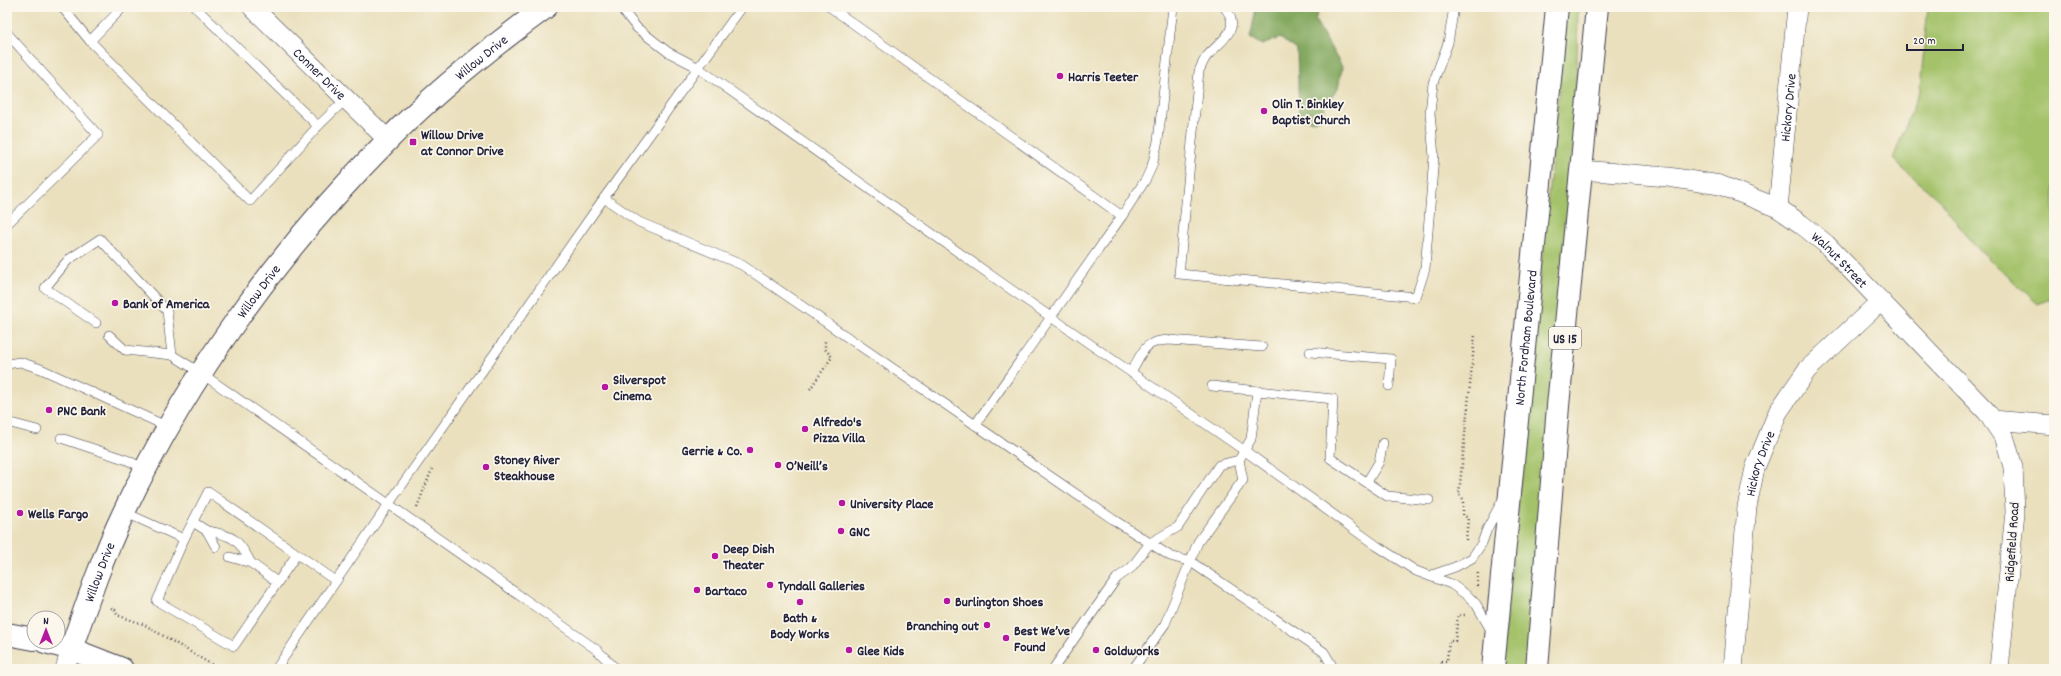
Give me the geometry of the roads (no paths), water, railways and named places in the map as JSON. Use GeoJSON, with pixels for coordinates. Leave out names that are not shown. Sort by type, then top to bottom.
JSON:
{"type":"FeatureCollection","features":[{"type":"Feature","properties":{"kind":"main road","name":"Willow Drive"},"geometry":{"type":"LineString","coordinates":[[68,659],[107,552],[145,468],[201,373],[252,300],[298,240],[342,188],[388,140],[497,42],[546,7]]}},
{"type":"Feature","properties":{"kind":"main road","name":"North Fordham Boulevard"},"geometry":{"type":"LineString","coordinates":[[1493,669],[1509,489],[1557,7]]}},
{"type":"Feature","properties":{"kind":"main road","name":"US 15"},"geometry":{"type":"LineString","coordinates":[[1537,669],[1558,406],[1597,7]]}},
{"type":"Feature","properties":{"kind":"main road"},"geometry":{"type":"LineString","coordinates":[[7,634],[26,638]]}},
{"type":"Feature","properties":{"kind":"main road"},"geometry":{"type":"LineString","coordinates":[[56,650],[68,659],[122,669]]}},
{"type":"Feature","properties":{"kind":"street","name":"Conner Drive"},"geometry":{"type":"LineString","coordinates":[[252,7],[388,140]]}},
{"type":"Feature","properties":{"kind":"street","name":"Hickory Drive"},"geometry":{"type":"LineString","coordinates":[[1778,208],[1797,7]]}},
{"type":"Feature","properties":{"kind":"street","name":"Walnut Street"},"geometry":{"type":"LineString","coordinates":[[1581,170],[1668,177],[1720,185],[1778,208],[1826,244],[1992,420]]}},
{"type":"Feature","properties":{"kind":"street","name":"Hickory Drive"},"geometry":{"type":"LineString","coordinates":[[1733,669],[1747,507],[1755,468],[1778,412],[1807,370],[1881,301]]}},
{"type":"Feature","properties":{"kind":"street"},"geometry":{"type":"LineString","coordinates":[[1992,420],[2054,425]]}},
{"type":"Feature","properties":{"kind":"street","name":"Ridgefield Road"},"geometry":{"type":"LineString","coordinates":[[1992,420],[2004,439],[2013,467],[2015,512],[1999,669]]}},
{"type":"Feature","properties":{"kind":"lane"},"geometry":{"type":"LineString","coordinates":[[62,7],[90,41],[250,201],[318,126],[346,99]]}},
{"type":"Feature","properties":{"kind":"lane"},"geometry":{"type":"LineString","coordinates":[[90,41],[123,7]]}},
{"type":"Feature","properties":{"kind":"lane"},"geometry":{"type":"LineString","coordinates":[[195,7],[318,126]]}},
{"type":"Feature","properties":{"kind":"lane"},"geometry":{"type":"LineString","coordinates":[[620,7],[637,28],[668,52],[697,67],[1400,562],[1416,571],[1432,575],[1451,584],[1468,596],[1476,604],[1496,638]]}},
{"type":"Feature","properties":{"kind":"lane"},"geometry":{"type":"LineString","coordinates":[[276,669],[388,505],[604,198],[697,67],[742,7]]}},
{"type":"Feature","properties":{"kind":"lane"},"geometry":{"type":"LineString","coordinates":[[830,7],[1122,216]]}},
{"type":"Feature","properties":{"kind":"lane"},"geometry":{"type":"LineString","coordinates":[[975,425],[1122,216],[1146,179],[1155,154],[1173,7]]}},
{"type":"Feature","properties":{"kind":"lane"},"geometry":{"type":"LineString","coordinates":[[1224,7],[1228,12],[1232,23],[1230,31],[1226,39],[1207,55],[1199,71],[1179,274],[1416,297],[1425,269],[1434,156],[1430,113],[1433,83],[1448,43],[1454,7]]}},
{"type":"Feature","properties":{"kind":"lane"},"geometry":{"type":"LineString","coordinates":[[7,33],[98,135],[7,224]]}},
{"type":"Feature","properties":{"kind":"lane"},"geometry":{"type":"LineString","coordinates":[[604,198],[639,222],[742,265],[1150,543],[1170,556],[1191,562],[1324,652],[1334,669]]}},
{"type":"Feature","properties":{"kind":"lane"},"geometry":{"type":"LineString","coordinates":[[96,323],[44,288],[68,260],[100,239],[167,311],[172,355]]}},
{"type":"Feature","properties":{"kind":"lane"},"geometry":{"type":"LineString","coordinates":[[110,335],[125,350],[172,355],[201,373],[597,650],[616,669]]}},
{"type":"Feature","properties":{"kind":"lane"},"geometry":{"type":"LineString","coordinates":[[1131,372],[1145,347],[1155,341],[1169,340],[1262,347]]}},
{"type":"Feature","properties":{"kind":"lane"},"geometry":{"type":"LineString","coordinates":[[1310,352],[1391,359],[1389,386]]}},
{"type":"Feature","properties":{"kind":"lane"},"geometry":{"type":"LineString","coordinates":[[7,364],[20,362],[42,369],[168,427]]}},
{"type":"Feature","properties":{"kind":"lane"},"geometry":{"type":"LineString","coordinates":[[1212,386],[1332,399],[1330,458],[1387,496],[1429,500]]}},
{"type":"Feature","properties":{"kind":"lane"},"geometry":{"type":"LineString","coordinates":[[1053,669],[1107,589],[1117,578],[1131,568],[1150,543],[1178,527],[1219,465],[1239,460],[1245,452],[1251,439],[1257,391]]}},
{"type":"Feature","properties":{"kind":"lane"},"geometry":{"type":"LineString","coordinates":[[9,421],[37,430]]}},
{"type":"Feature","properties":{"kind":"lane"},"geometry":{"type":"LineString","coordinates":[[61,438],[127,460],[145,468]]}},
{"type":"Feature","properties":{"kind":"lane"},"geometry":{"type":"LineString","coordinates":[[1366,482],[1379,462],[1383,443]]}},
{"type":"Feature","properties":{"kind":"lane"},"geometry":{"type":"LineString","coordinates":[[1133,669],[1165,624],[1198,542],[1243,480],[1239,460]]}},
{"type":"Feature","properties":{"kind":"lane"},"geometry":{"type":"LineString","coordinates":[[1432,575],[1455,567],[1472,558],[1482,544],[1487,529],[1509,489]]}},
{"type":"Feature","properties":{"kind":"lane"},"geometry":{"type":"LineString","coordinates":[[297,554],[234,646],[157,601],[184,539],[208,492],[336,581]]}},
{"type":"Feature","properties":{"kind":"lane"},"geometry":{"type":"LineString","coordinates":[[124,512],[184,539]]}},
{"type":"Feature","properties":{"kind":"lane"},"geometry":{"type":"LineString","coordinates":[[193,522],[207,531],[225,534],[242,545],[251,563]]}},
{"type":"Feature","properties":{"kind":"lane"},"geometry":{"type":"LineString","coordinates":[[207,531],[216,547]]}},
{"type":"Feature","properties":{"kind":"lane"},"geometry":{"type":"LineString","coordinates":[[230,557],[251,563],[277,582]]}},
{"type":"Feature","properties":{"kind":"place","name":"Harris Teeter"},"geometry":{"type":"Point","coordinates":[1060,76]}},
{"type":"Feature","properties":{"kind":"place","name":"Olin T. Binkley Baptist Church"},"geometry":{"type":"Point","coordinates":[1264,111]}},
{"type":"Feature","properties":{"kind":"place","name":"Willow Drive at Connor Drive"},"geometry":{"type":"Point","coordinates":[413,142]}},
{"type":"Feature","properties":{"kind":"place","name":"Bank of America"},"geometry":{"type":"Point","coordinates":[115,303]}},
{"type":"Feature","properties":{"kind":"place","name":"Silverspot Cinema"},"geometry":{"type":"Point","coordinates":[605,387]}},
{"type":"Feature","properties":{"kind":"place","name":"PNC Bank"},"geometry":{"type":"Point","coordinates":[49,410]}},
{"type":"Feature","properties":{"kind":"place","name":"Alfredo's Pizza Villa"},"geometry":{"type":"Point","coordinates":[805,429]}},
{"type":"Feature","properties":{"kind":"place","name":"Gerrie & Co."},"geometry":{"type":"Point","coordinates":[750,450]}},
{"type":"Feature","properties":{"kind":"place","name":"O’Neill’s"},"geometry":{"type":"Point","coordinates":[778,465]}},
{"type":"Feature","properties":{"kind":"place","name":"Stoney River Steakhouse"},"geometry":{"type":"Point","coordinates":[486,467]}},
{"type":"Feature","properties":{"kind":"place","name":"University Place"},"geometry":{"type":"Point","coordinates":[842,503]}},
{"type":"Feature","properties":{"kind":"place","name":"Wells Fargo"},"geometry":{"type":"Point","coordinates":[20,513]}},
{"type":"Feature","properties":{"kind":"place","name":"GNC"},"geometry":{"type":"Point","coordinates":[841,531]}},
{"type":"Feature","properties":{"kind":"place","name":"Deep Dish Theater"},"geometry":{"type":"Point","coordinates":[715,556]}},
{"type":"Feature","properties":{"kind":"place","name":"Tyndall Galleries"},"geometry":{"type":"Point","coordinates":[770,585]}},
{"type":"Feature","properties":{"kind":"place","name":"Bartaco"},"geometry":{"type":"Point","coordinates":[697,590]}},
{"type":"Feature","properties":{"kind":"place","name":"Burlington Shoes"},"geometry":{"type":"Point","coordinates":[947,601]}},
{"type":"Feature","properties":{"kind":"place","name":"Bath & Body Works"},"geometry":{"type":"Point","coordinates":[800,602]}},
{"type":"Feature","properties":{"kind":"place","name":"Branching out"},"geometry":{"type":"Point","coordinates":[987,625]}},
{"type":"Feature","properties":{"kind":"place","name":"Best We’ve Found"},"geometry":{"type":"Point","coordinates":[1006,638]}},
{"type":"Feature","properties":{"kind":"place","name":"Glee Kids"},"geometry":{"type":"Point","coordinates":[849,650]}},
{"type":"Feature","properties":{"kind":"place","name":"Goldworks"},"geometry":{"type":"Point","coordinates":[1096,650]}}]}
